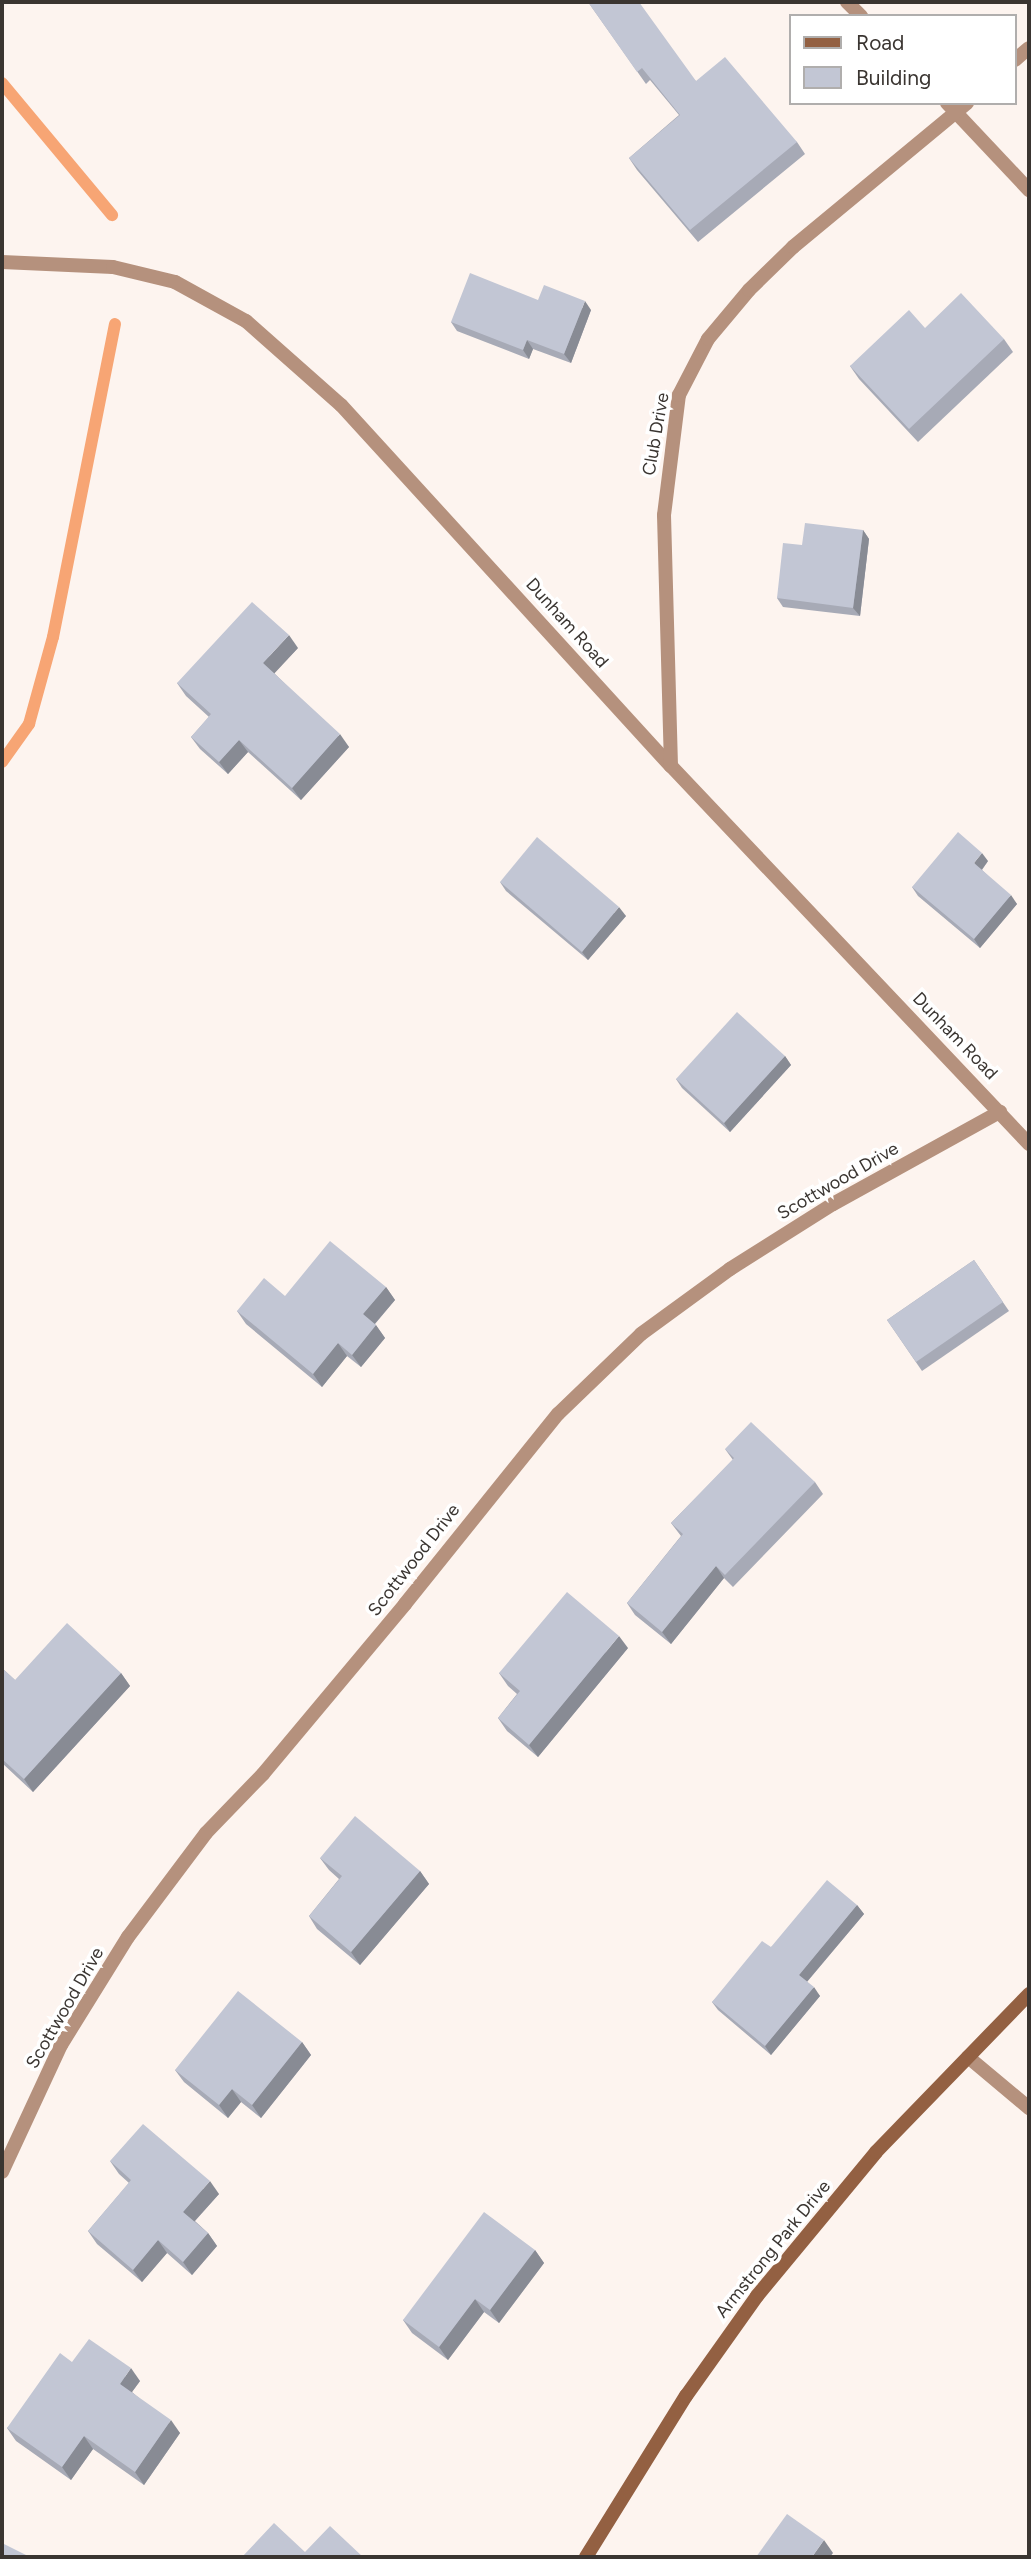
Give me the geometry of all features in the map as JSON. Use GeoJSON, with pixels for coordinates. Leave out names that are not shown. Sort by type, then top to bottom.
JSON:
{"type":"FeatureCollection","features":[{"type":"Feature","properties":{"kind":"main road","name":"Armstrong Park Drive"},"geometry":{"type":"LineString","coordinates":[[586,2557],[686,2396],[757,2296],[876,2152],[1029,1994]]}},
{"type":"Feature","properties":{"kind":"street"},"geometry":{"type":"LineString","coordinates":[[957,106],[1029,190]]}},
{"type":"Feature","properties":{"kind":"street","name":"Club Drive"},"geometry":{"type":"LineString","coordinates":[[671,766],[664,515],[679,394],[708,339],[749,290],[793,247],[957,106]]}},
{"type":"Feature","properties":{"kind":"street","name":"Dunham Road"},"geometry":{"type":"LineString","coordinates":[[2,262],[113,267],[175,282],[246,321],[341,405],[671,766],[1029,1144]]}},
{"type":"Feature","properties":{"kind":"street","name":"Scottwood Drive"},"geometry":{"type":"LineString","coordinates":[[2,2172],[61,2045],[128,1937],[206,1833],[263,1774],[387,1626],[558,1414],[642,1334],[730,1269],[833,1204],[1000,1112]]}},
{"type":"Feature","properties":{"kind":"street"},"geometry":{"type":"LineString","coordinates":[[968,2057],[1029,2108]]}},
{"type":"Feature","properties":{"kind":"building"},"geometry":{"type":"Polygon","coordinates":[[[588,2],[639,2],[696,81],[725,57],[797,142],[690,230],[629,158],[680,115],[642,68],[637,72],[588,2]]]}},
{"type":"Feature","properties":{"kind":"building"},"geometry":{"type":"Polygon","coordinates":[[[470,273],[538,300],[544,285],[585,301],[564,354],[527,340],[523,350],[451,322],[470,273]]]}},
{"type":"Feature","properties":{"kind":"building"},"geometry":{"type":"Polygon","coordinates":[[[961,293],[1004,339],[909,429],[850,366],[909,310],[925,328],[961,293]]]}},
{"type":"Feature","properties":{"kind":"building"},"geometry":{"type":"Polygon","coordinates":[[[805,523],[863,530],[853,608],[777,598],[783,543],[802,545],[805,523]]]}},
{"type":"Feature","properties":{"kind":"building"},"geometry":{"type":"Polygon","coordinates":[[[252,602],[289,635],[263,663],[340,734],[292,788],[239,740],[219,762],[191,737],[211,714],[177,683],[252,602]]]}},
{"type":"Feature","properties":{"kind":"building"},"geometry":{"type":"Polygon","coordinates":[[[958,832],[982,853],[974,863],[1011,895],[974,939],[912,887],[958,832]]]}},
{"type":"Feature","properties":{"kind":"building"},"geometry":{"type":"Polygon","coordinates":[[[537,837],[619,907],[582,952],[500,882],[537,837]]]}},
{"type":"Feature","properties":{"kind":"building"},"geometry":{"type":"Polygon","coordinates":[[[737,1012],[785,1056],[724,1123],[676,1079],[737,1012]]]}},
{"type":"Feature","properties":{"kind":"building"},"geometry":{"type":"Polygon","coordinates":[[[330,1241],[386,1287],[363,1314],[376,1325],[352,1355],[338,1343],[313,1374],[237,1311],[264,1278],[285,1296],[330,1241]]]}},
{"type":"Feature","properties":{"kind":"building"},"geometry":{"type":"Polygon","coordinates":[[[974,1260],[1003,1302],[916,1362],[887,1320],[974,1260]]]}},
{"type":"Feature","properties":{"kind":"building"},"geometry":{"type":"Polygon","coordinates":[[[751,1422],[815,1482],[725,1575],[716,1566],[662,1632],[627,1603],[683,1534],[671,1523],[734,1458],[725,1449],[751,1422]]]}},
{"type":"Feature","properties":{"kind":"building"},"geometry":{"type":"Polygon","coordinates":[[[567,1592],[619,1636],[529,1745],[498,1718],[520,1691],[499,1673],[567,1592]]]}},
{"type":"Feature","properties":{"kind":"building"},"geometry":{"type":"Polygon","coordinates":[[[67,1623],[121,1673],[24,1779],[2,1759],[2,1668],[15,1680],[67,1623]]]}},
{"type":"Feature","properties":{"kind":"building"},"geometry":{"type":"Polygon","coordinates":[[[355,1816],[420,1871],[351,1952],[309,1916],[342,1876],[320,1858],[355,1816]]]}},
{"type":"Feature","properties":{"kind":"building"},"geometry":{"type":"Polygon","coordinates":[[[827,1880],[857,1905],[799,1975],[814,1987],[765,2046],[712,2002],[762,1941],[771,1947],[827,1880]]]}},
{"type":"Feature","properties":{"kind":"building"},"geometry":{"type":"Polygon","coordinates":[[[238,1991],[302,2042],[252,2105],[232,2089],[219,2105],[175,2070],[238,1991]]]}},
{"type":"Feature","properties":{"kind":"building"},"geometry":{"type":"Polygon","coordinates":[[[143,2124],[210,2181],[183,2212],[208,2233],[183,2262],[158,2240],[133,2270],[88,2231],[131,2180],[110,2161],[143,2124]]]}},
{"type":"Feature","properties":{"kind":"building"},"geometry":{"type":"Polygon","coordinates":[[[484,2212],[535,2250],[490,2310],[475,2299],[439,2347],[403,2320],[484,2212]]]}},
{"type":"Feature","properties":{"kind":"building"},"geometry":{"type":"Polygon","coordinates":[[[89,2339],[131,2368],[120,2384],[171,2420],[135,2472],[84,2436],[62,2467],[7,2428],[60,2353],[72,2362],[89,2339]]]}},
{"type":"Feature","properties":{"kind":"building"},"geometry":{"type":"Polygon","coordinates":[[[787,2514],[824,2540],[812,2557],[756,2557],[787,2514]]]}},
{"type":"Feature","properties":{"kind":"building"},"geometry":{"type":"Polygon","coordinates":[[[274,2523],[305,2552],[330,2526],[363,2557],[242,2557],[274,2523]]]}},
{"type":"Feature","properties":{"kind":"building"},"geometry":{"type":"Polygon","coordinates":[[[2,2543],[30,2557],[2,2557],[2,2543]]]}},
{"type":"Feature","properties":{"kind":"waterway"},"geometry":{"type":"LineString","coordinates":[[2,83],[112,215]]}},
{"type":"Feature","properties":{"kind":"waterway"},"geometry":{"type":"LineString","coordinates":[[2,762],[29,724],[53,637],[115,324]]}}]}
